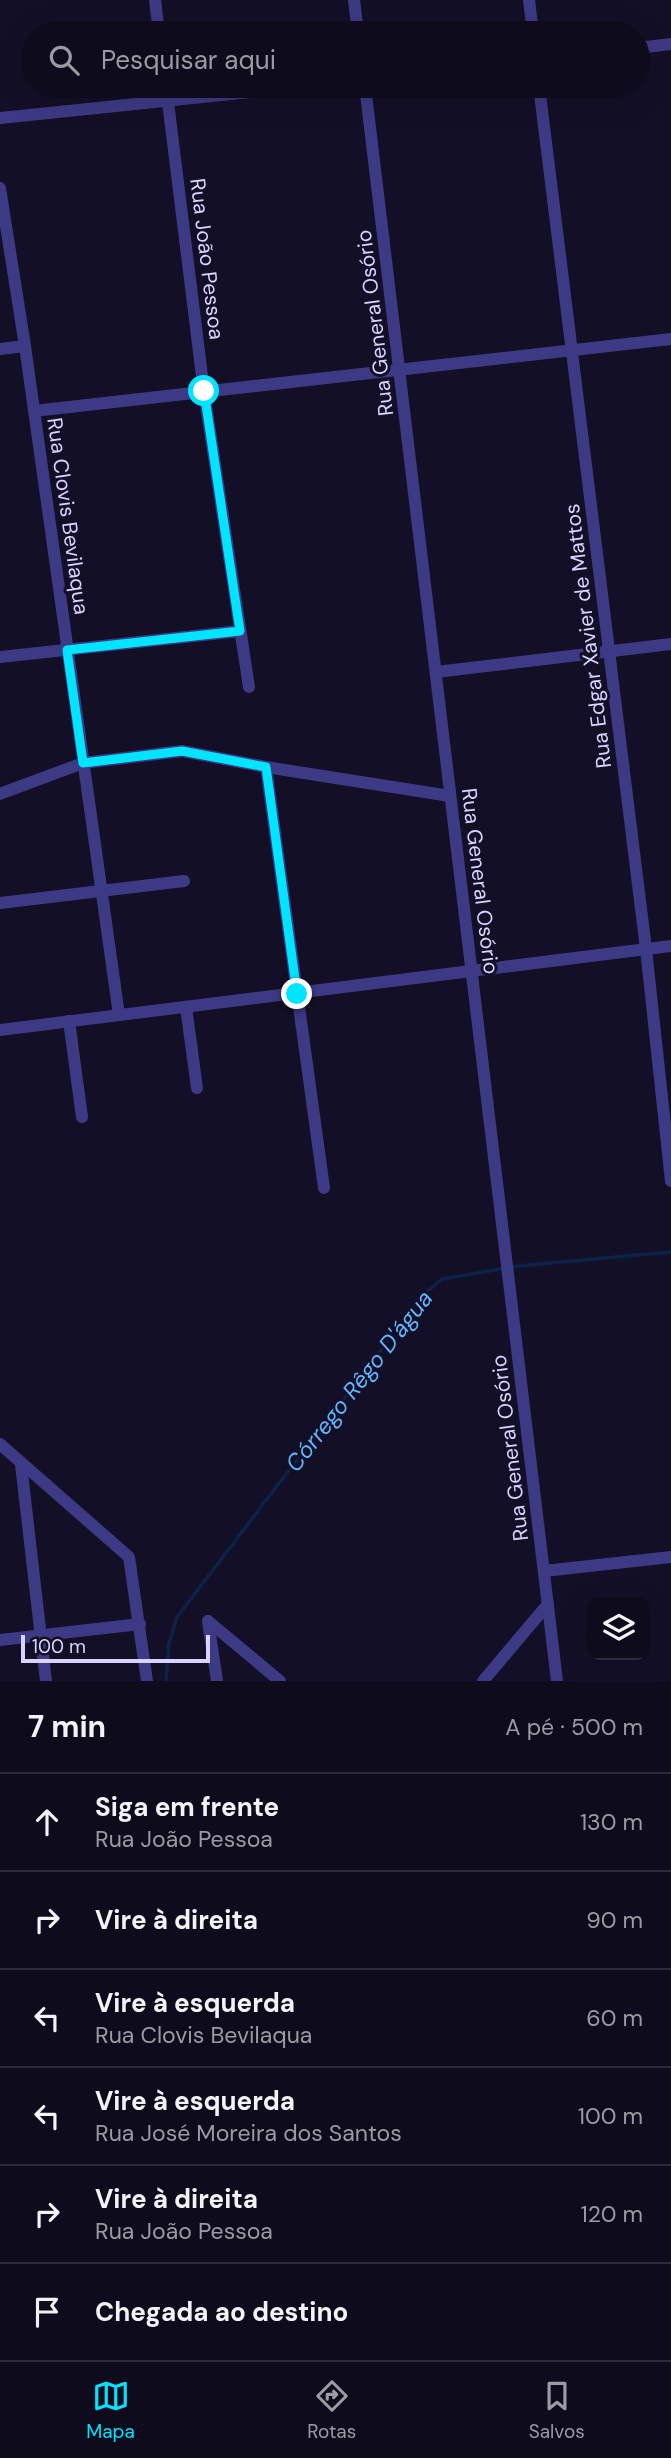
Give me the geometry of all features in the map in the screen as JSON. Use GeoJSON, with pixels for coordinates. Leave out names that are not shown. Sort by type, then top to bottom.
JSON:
{"type":"FeatureCollection","features":[{"type":"Feature","properties":{"kind":"street"},"geometry":{"type":"LineString","coordinates":[[155,0],[158,21]]}},
{"type":"Feature","properties":{"kind":"street"},"geometry":{"type":"LineString","coordinates":[[354,0],[357,21]]}},
{"type":"Feature","properties":{"kind":"street"},"geometry":{"type":"LineString","coordinates":[[529,0],[532,21]]}},
{"type":"Feature","properties":{"kind":"street"},"geometry":{"type":"LineString","coordinates":[[650,47],[671,44]]}},
{"type":"Feature","properties":{"kind":"street","name":"Rua João Pessoa"},"geometry":{"type":"LineString","coordinates":[[167,98],[204,391],[249,687]]}},
{"type":"Feature","properties":{"kind":"street"},"geometry":{"type":"LineString","coordinates":[[0,118],[196,98]]}},
{"type":"Feature","properties":{"kind":"street","name":"Rua General Osório"},"geometry":{"type":"LineString","coordinates":[[366,98],[557,1681]]}},
{"type":"Feature","properties":{"kind":"street","name":"Rua Edgar Xavier de Mattos"},"geometry":{"type":"LineString","coordinates":[[541,98],[646,948],[671,1181]]}},
{"type":"Feature","properties":{"kind":"street","name":"Rua Clovis Bevilaqua"},"geometry":{"type":"LineString","coordinates":[[0,188],[25,346],[119,1015]]}},
{"type":"Feature","properties":{"kind":"street"},"geometry":{"type":"LineString","coordinates":[[34,411],[671,339]]}},
{"type":"Feature","properties":{"kind":"street"},"geometry":{"type":"LineString","coordinates":[[0,349],[25,346]]}},
{"type":"Feature","properties":{"kind":"street"},"geometry":{"type":"LineString","coordinates":[[0,657],[240,631]]}},
{"type":"Feature","properties":{"kind":"street"},"geometry":{"type":"LineString","coordinates":[[436,672],[671,644]]}},
{"type":"Feature","properties":{"kind":"street"},"geometry":{"type":"LineString","coordinates":[[0,794],[83,763],[182,751],[450,796]]}},
{"type":"Feature","properties":{"kind":"street"},"geometry":{"type":"LineString","coordinates":[[266,767],[324,1188]]}},
{"type":"Feature","properties":{"kind":"street"},"geometry":{"type":"LineString","coordinates":[[0,903],[184,881]]}},
{"type":"Feature","properties":{"kind":"street"},"geometry":{"type":"LineString","coordinates":[[0,1030],[671,946]]}},
{"type":"Feature","properties":{"kind":"street"},"geometry":{"type":"LineString","coordinates":[[186,1007],[197,1088]]}},
{"type":"Feature","properties":{"kind":"street"},"geometry":{"type":"LineString","coordinates":[[69,1021],[82,1117]]}},
{"type":"Feature","properties":{"kind":"street"},"geometry":{"type":"LineString","coordinates":[[0,1444],[130,1557],[147,1681]]}},
{"type":"Feature","properties":{"kind":"street"},"geometry":{"type":"LineString","coordinates":[[21,1464],[46,1681]]}},
{"type":"Feature","properties":{"kind":"street"},"geometry":{"type":"LineString","coordinates":[[544,1571],[671,1557]]}},
{"type":"Feature","properties":{"kind":"street"},"geometry":{"type":"LineString","coordinates":[[483,1681],[548,1604]]}},
{"type":"Feature","properties":{"kind":"street"},"geometry":{"type":"LineString","coordinates":[[217,1681],[208,1621],[280,1681]]}},
{"type":"Feature","properties":{"kind":"street"},"geometry":{"type":"LineString","coordinates":[[0,1640],[140,1624]]}},
{"type":"Feature","properties":{"kind":"waterway","name":"Córrego Rêgo D'água"},"geometry":{"type":"LineString","coordinates":[[166,1681],[169,1643],[177,1617],[423,1295],[442,1279],[518,1266],[671,1252]]}},
{"type":"Feature","properties":{"kind":"route"},"geometry":{"type":"LineString","coordinates":[[204,391],[240,631],[67,650],[83,763],[182,751],[266,767],[297,994]]}}]}
